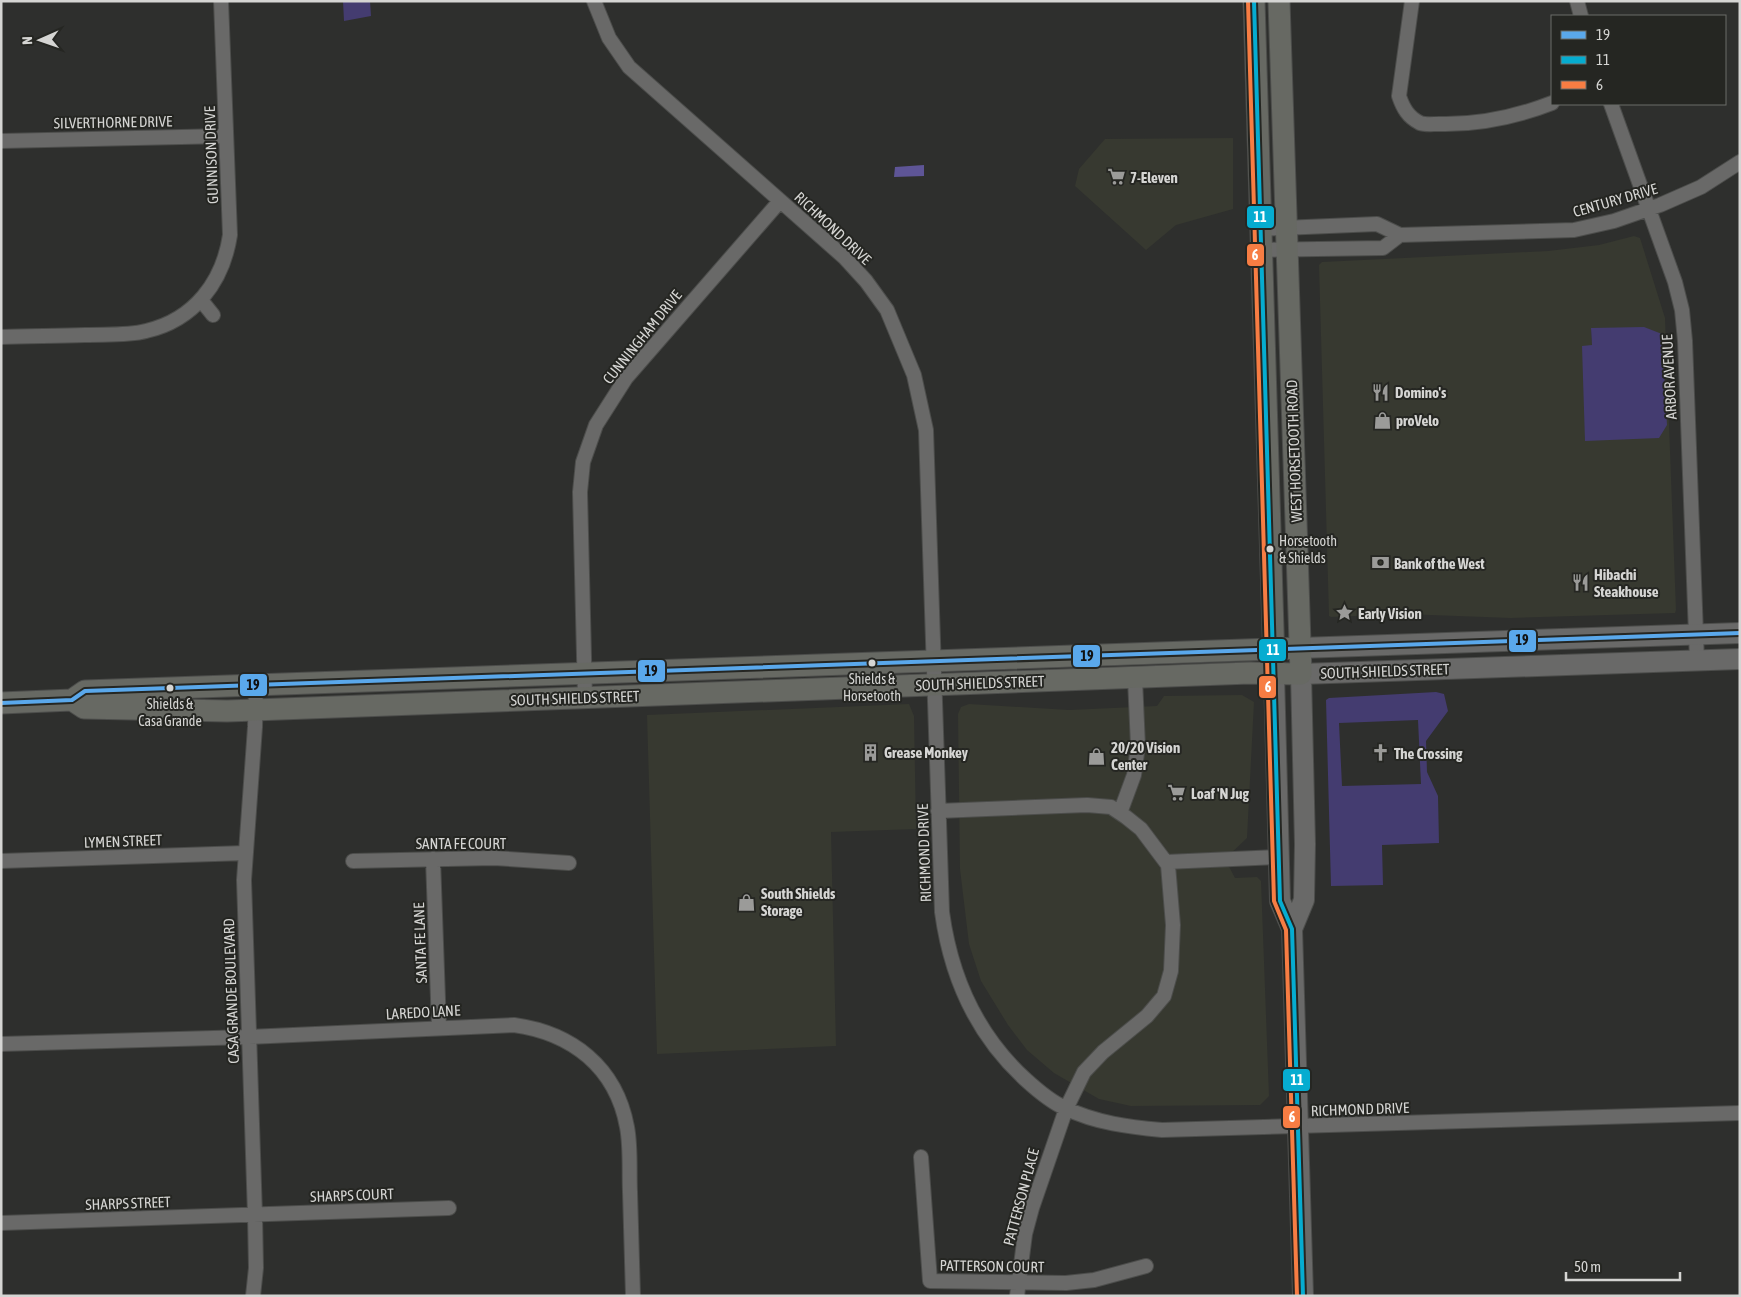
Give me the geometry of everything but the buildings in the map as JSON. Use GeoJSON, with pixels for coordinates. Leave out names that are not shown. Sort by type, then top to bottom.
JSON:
{"type":"FeatureCollection","features":[{"type":"Feature","properties":{"kind":"main road","name":"WEST HORSETOOTH ROAD"},"geometry":{"type":"LineString","coordinates":[[1254,1],[1280,901],[1292,929],[1303,1296]]}},
{"type":"Feature","properties":{"kind":"main road","name":"WEST HORSETOOTH ROAD"},"geometry":{"type":"LineString","coordinates":[[1280,1],[1305,844],[1304,900],[1292,929]]}},
{"type":"Feature","properties":{"kind":"main road","name":"SOUTH SHIELDS STREET"},"geometry":{"type":"LineString","coordinates":[[1,703],[72,700],[85,691],[256,684],[585,674],[1740,632]]}},
{"type":"Feature","properties":{"kind":"main road","name":"SOUTH SHIELDS STREET"},"geometry":{"type":"LineString","coordinates":[[72,700],[84,708],[256,710],[934,684],[1740,659]]}},
{"type":"Feature","properties":{"kind":"street","name":"GUNNISON DRIVE"},"geometry":{"type":"LineString","coordinates":[[1,337],[146,331],[180,318],[200,300],[220,274],[227,253],[230,235],[221,1]]}},
{"type":"Feature","properties":{"kind":"street","name":"RICHMOND DRIVE"},"geometry":{"type":"LineString","coordinates":[[594,1],[609,38],[629,67],[780,200],[844,258],[866,281],[887,310],[914,375],[926,430],[938,811],[942,912],[946,942],[961,992],[975,1019],[992,1044],[1012,1067],[1035,1088],[1066,1109],[1099,1121],[1130,1127],[1162,1130],[1298,1128],[1740,1113]]}},
{"type":"Feature","properties":{"kind":"street"},"geometry":{"type":"LineString","coordinates":[[1412,1],[1399,96],[1403,108],[1409,116],[1421,124],[1477,124],[1513,116],[1551,103]]}},
{"type":"Feature","properties":{"kind":"street"},"geometry":{"type":"LineString","coordinates":[[1577,1],[1581,15]]}},
{"type":"Feature","properties":{"kind":"street","name":"ARBOR AVENUE"},"geometry":{"type":"LineString","coordinates":[[1611,105],[1675,282],[1682,310],[1685,341],[1697,660]]}},
{"type":"Feature","properties":{"kind":"street","name":"SILVERTHORNE DRIVE"},"geometry":{"type":"LineString","coordinates":[[1,141],[226,136]]}},
{"type":"Feature","properties":{"kind":"street","name":"CENTURY DRIVE"},"geometry":{"type":"LineString","coordinates":[[1260,229],[1377,224],[1400,235],[1574,230],[1649,210],[1701,186],[1740,162]]}},
{"type":"Feature","properties":{"kind":"street","name":"CUNNINGHAM DRIVE"},"geometry":{"type":"LineString","coordinates":[[585,697],[580,492],[583,462],[596,425],[626,378],[780,200]]}},
{"type":"Feature","properties":{"kind":"street"},"geometry":{"type":"LineString","coordinates":[[1261,250],[1383,248],[1400,235]]}},
{"type":"Feature","properties":{"kind":"street"},"geometry":{"type":"LineString","coordinates":[[200,300],[214,315]]}},
{"type":"Feature","properties":{"kind":"street"},"geometry":{"type":"LineString","coordinates":[[1120,813],[1134,775],[1138,746],[1135,679]]}},
{"type":"Feature","properties":{"kind":"street","name":"CASA GRANDE BOULEVARD"},"geometry":{"type":"LineString","coordinates":[[253,1296],[256,1268],[245,853],[256,710],[256,684]]}},
{"type":"Feature","properties":{"kind":"street"},"geometry":{"type":"LineString","coordinates":[[938,811],[1087,805],[1111,807],[1141,829],[1166,862],[1280,857]]}},
{"type":"Feature","properties":{"kind":"street","name":"LYMEN STREET"},"geometry":{"type":"LineString","coordinates":[[1,861],[245,853]]}},
{"type":"Feature","properties":{"kind":"street","name":"SANTA FE COURT"},"geometry":{"type":"LineString","coordinates":[[353,861],[494,858],[569,863]]}},
{"type":"Feature","properties":{"kind":"street","name":"SANTA FE LANE"},"geometry":{"type":"LineString","coordinates":[[433,859],[438,1027]]}},
{"type":"Feature","properties":{"kind":"street","name":"PATTERSON PLACE"},"geometry":{"type":"LineString","coordinates":[[1018,1289],[1025,1234],[1032,1208],[1066,1109],[1084,1072],[1103,1052],[1147,1016],[1164,996],[1171,971],[1173,925],[1166,862]]}},
{"type":"Feature","properties":{"kind":"street","name":"LAREDO LANE"},"geometry":{"type":"LineString","coordinates":[[1,1044],[249,1037],[438,1027],[514,1025],[535,1028],[574,1045],[602,1070],[617,1094],[627,1128],[633,1296]]}},
{"type":"Feature","properties":{"kind":"street","name":"PATTERSON COURT"},"geometry":{"type":"LineString","coordinates":[[921,1157],[930,1281],[1018,1289],[1094,1280],[1146,1266]]}},
{"type":"Feature","properties":{"kind":"street","name":"SHARPS COURT"},"geometry":{"type":"LineString","coordinates":[[255,1215],[449,1208]]}},
{"type":"Feature","properties":{"kind":"street","name":"SHARPS STREET"},"geometry":{"type":"LineString","coordinates":[[1,1223],[255,1215]]}},
{"type":"Feature","properties":{"kind":"shaded area"},"geometry":{"type":"Polygon","coordinates":[[[343,1],[370,1],[371,16],[344,21],[343,1]]]}},
{"type":"Feature","properties":{"kind":"shaded area"},"geometry":{"type":"Polygon","coordinates":[[[1233,138],[1233,209],[1176,225],[1146,250],[1075,186],[1079,169],[1105,139],[1233,138]]]}},
{"type":"Feature","properties":{"kind":"shaded area"},"geometry":{"type":"Polygon","coordinates":[[[924,165],[924,176],[894,177],[895,167],[924,165]]]}},
{"type":"Feature","properties":{"kind":"shaded area"},"geometry":{"type":"Polygon","coordinates":[[[1634,236],[1640,238],[1665,318],[1675,613],[1511,618],[1403,614],[1329,616],[1319,265],[1322,262],[1548,251],[1599,245],[1634,236]],[[1591,329],[1592,345],[1659,438],[1591,329]]]}},
{"type":"Feature","properties":{"kind":"shaded area"},"geometry":{"type":"Polygon","coordinates":[[[1644,327],[1662,334],[1667,425],[1659,438],[1585,441],[1582,346],[1592,345],[1591,328],[1644,327]]]}},
{"type":"Feature","properties":{"kind":"shaded area"},"geometry":{"type":"Polygon","coordinates":[[[1436,692],[1444,694],[1448,711],[1426,741],[1427,772],[1438,796],[1439,843],[1382,845],[1383,885],[1331,886],[1326,700],[1329,698],[1436,692]],[[1418,720],[1339,723],[1342,786],[1421,784],[1418,720]]]}},
{"type":"Feature","properties":{"kind":"shaded area"},"geometry":{"type":"Polygon","coordinates":[[[1242,695],[1254,702],[1247,838],[1225,859],[1235,878],[1257,877],[1261,881],[1269,1096],[1260,1105],[1131,1106],[1099,1099],[1054,1073],[1027,1050],[1008,1025],[981,981],[969,944],[960,869],[958,714],[961,707],[969,704],[1069,710],[1157,706],[1164,696],[1242,695]]]}},
{"type":"Feature","properties":{"kind":"shaded area"},"geometry":{"type":"Polygon","coordinates":[[[909,704],[914,716],[916,829],[831,832],[836,1046],[657,1054],[647,715],[909,704]]]}},
{"type":"Feature","properties":{"kind":"transit line","name":"6"},"geometry":{"type":"LineString","coordinates":[[1248,1],[1274,901],[1286,930],[1297,1296]]}},
{"type":"Feature","properties":{"kind":"transit line","name":"11"},"geometry":{"type":"LineString","coordinates":[[1254,1],[1280,901],[1292,929],[1303,1296]]}},
{"type":"Feature","properties":{"kind":"transit line","name":"19"},"geometry":{"type":"LineString","coordinates":[[1,703],[72,700],[85,691],[1740,633]]}},
{"type":"Feature","properties":{"kind":"place","name":"7-Eleven"},"geometry":{"type":"Point","coordinates":[1116,177]}},
{"type":"Feature","properties":{"kind":"place","name":"Domino's"},"geometry":{"type":"Point","coordinates":[1381,392]}},
{"type":"Feature","properties":{"kind":"place","name":"proVelo"},"geometry":{"type":"Point","coordinates":[1382,420]}},
{"type":"Feature","properties":{"kind":"place","name":"Horsetooth & Shields"},"geometry":{"type":"Point","coordinates":[1270,549]}},
{"type":"Feature","properties":{"kind":"place","name":"Bank of the West"},"geometry":{"type":"Point","coordinates":[1380,563]}},
{"type":"Feature","properties":{"kind":"place","name":"Hibachi Steakhouse"},"geometry":{"type":"Point","coordinates":[1580,583]}},
{"type":"Feature","properties":{"kind":"place","name":"Early Vision"},"geometry":{"type":"Point","coordinates":[1344,613]}},
{"type":"Feature","properties":{"kind":"place","name":"Shields & Horsetooth"},"geometry":{"type":"Point","coordinates":[872,663]}},
{"type":"Feature","properties":{"kind":"place","name":"Shields & Casa Grande"},"geometry":{"type":"Point","coordinates":[170,688]}},
{"type":"Feature","properties":{"kind":"place","name":"Grease Monkey"},"geometry":{"type":"Point","coordinates":[870,752]}},
{"type":"Feature","properties":{"kind":"place","name":"The Crossing"},"geometry":{"type":"Point","coordinates":[1380,753]}},
{"type":"Feature","properties":{"kind":"place","name":"20/20 Vision Center"},"geometry":{"type":"Point","coordinates":[1097,756]}},
{"type":"Feature","properties":{"kind":"place","name":"Loaf 'N Jug"},"geometry":{"type":"Point","coordinates":[1177,793]}},
{"type":"Feature","properties":{"kind":"place","name":"South Shields Storage"},"geometry":{"type":"Point","coordinates":[747,902]}}]}
